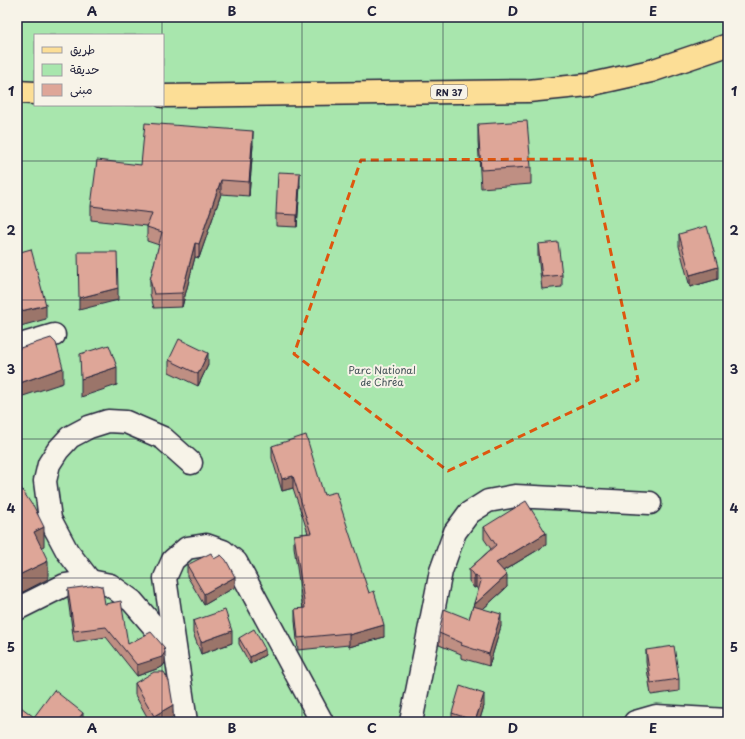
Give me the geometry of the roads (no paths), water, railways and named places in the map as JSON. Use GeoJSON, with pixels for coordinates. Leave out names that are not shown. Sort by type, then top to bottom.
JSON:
{"type":"FeatureCollection","features":[{"type":"Feature","properties":{"kind":"main road","name":"RN 37"},"geometry":{"type":"LineString","coordinates":[[164,96],[528,91],[588,84],[651,71],[728,45]]}},
{"type":"Feature","properties":{"kind":"street"},"geometry":{"type":"LineString","coordinates":[[17,346],[54,335]]}},
{"type":"Feature","properties":{"kind":"street"},"geometry":{"type":"LineString","coordinates":[[90,581],[67,550],[50,519],[45,481],[49,464],[58,450],[70,437],[89,427],[108,421],[126,422],[164,438],[191,463]]}},
{"type":"Feature","properties":{"kind":"street"},"geometry":{"type":"LineString","coordinates":[[411,722],[412,710],[441,571],[455,532],[470,513],[488,501],[515,496],[650,503]]}},
{"type":"Feature","properties":{"kind":"street"},"geometry":{"type":"LineString","coordinates":[[186,722],[165,578],[173,560],[187,548],[206,545],[223,551],[236,562],[322,722]]}},
{"type":"Feature","properties":{"kind":"street"},"geometry":{"type":"LineString","coordinates":[[17,609],[65,585],[90,581],[110,586],[132,601],[175,651]]}},
{"type":"Feature","properties":{"kind":"street"},"geometry":{"type":"LineString","coordinates":[[635,722],[656,716],[728,720]]}},
{"type":"Feature","properties":{"kind":"park label","name":"Parc National de Chréa"},"geometry":{"type":"Point","coordinates":[382,374]}}]}
